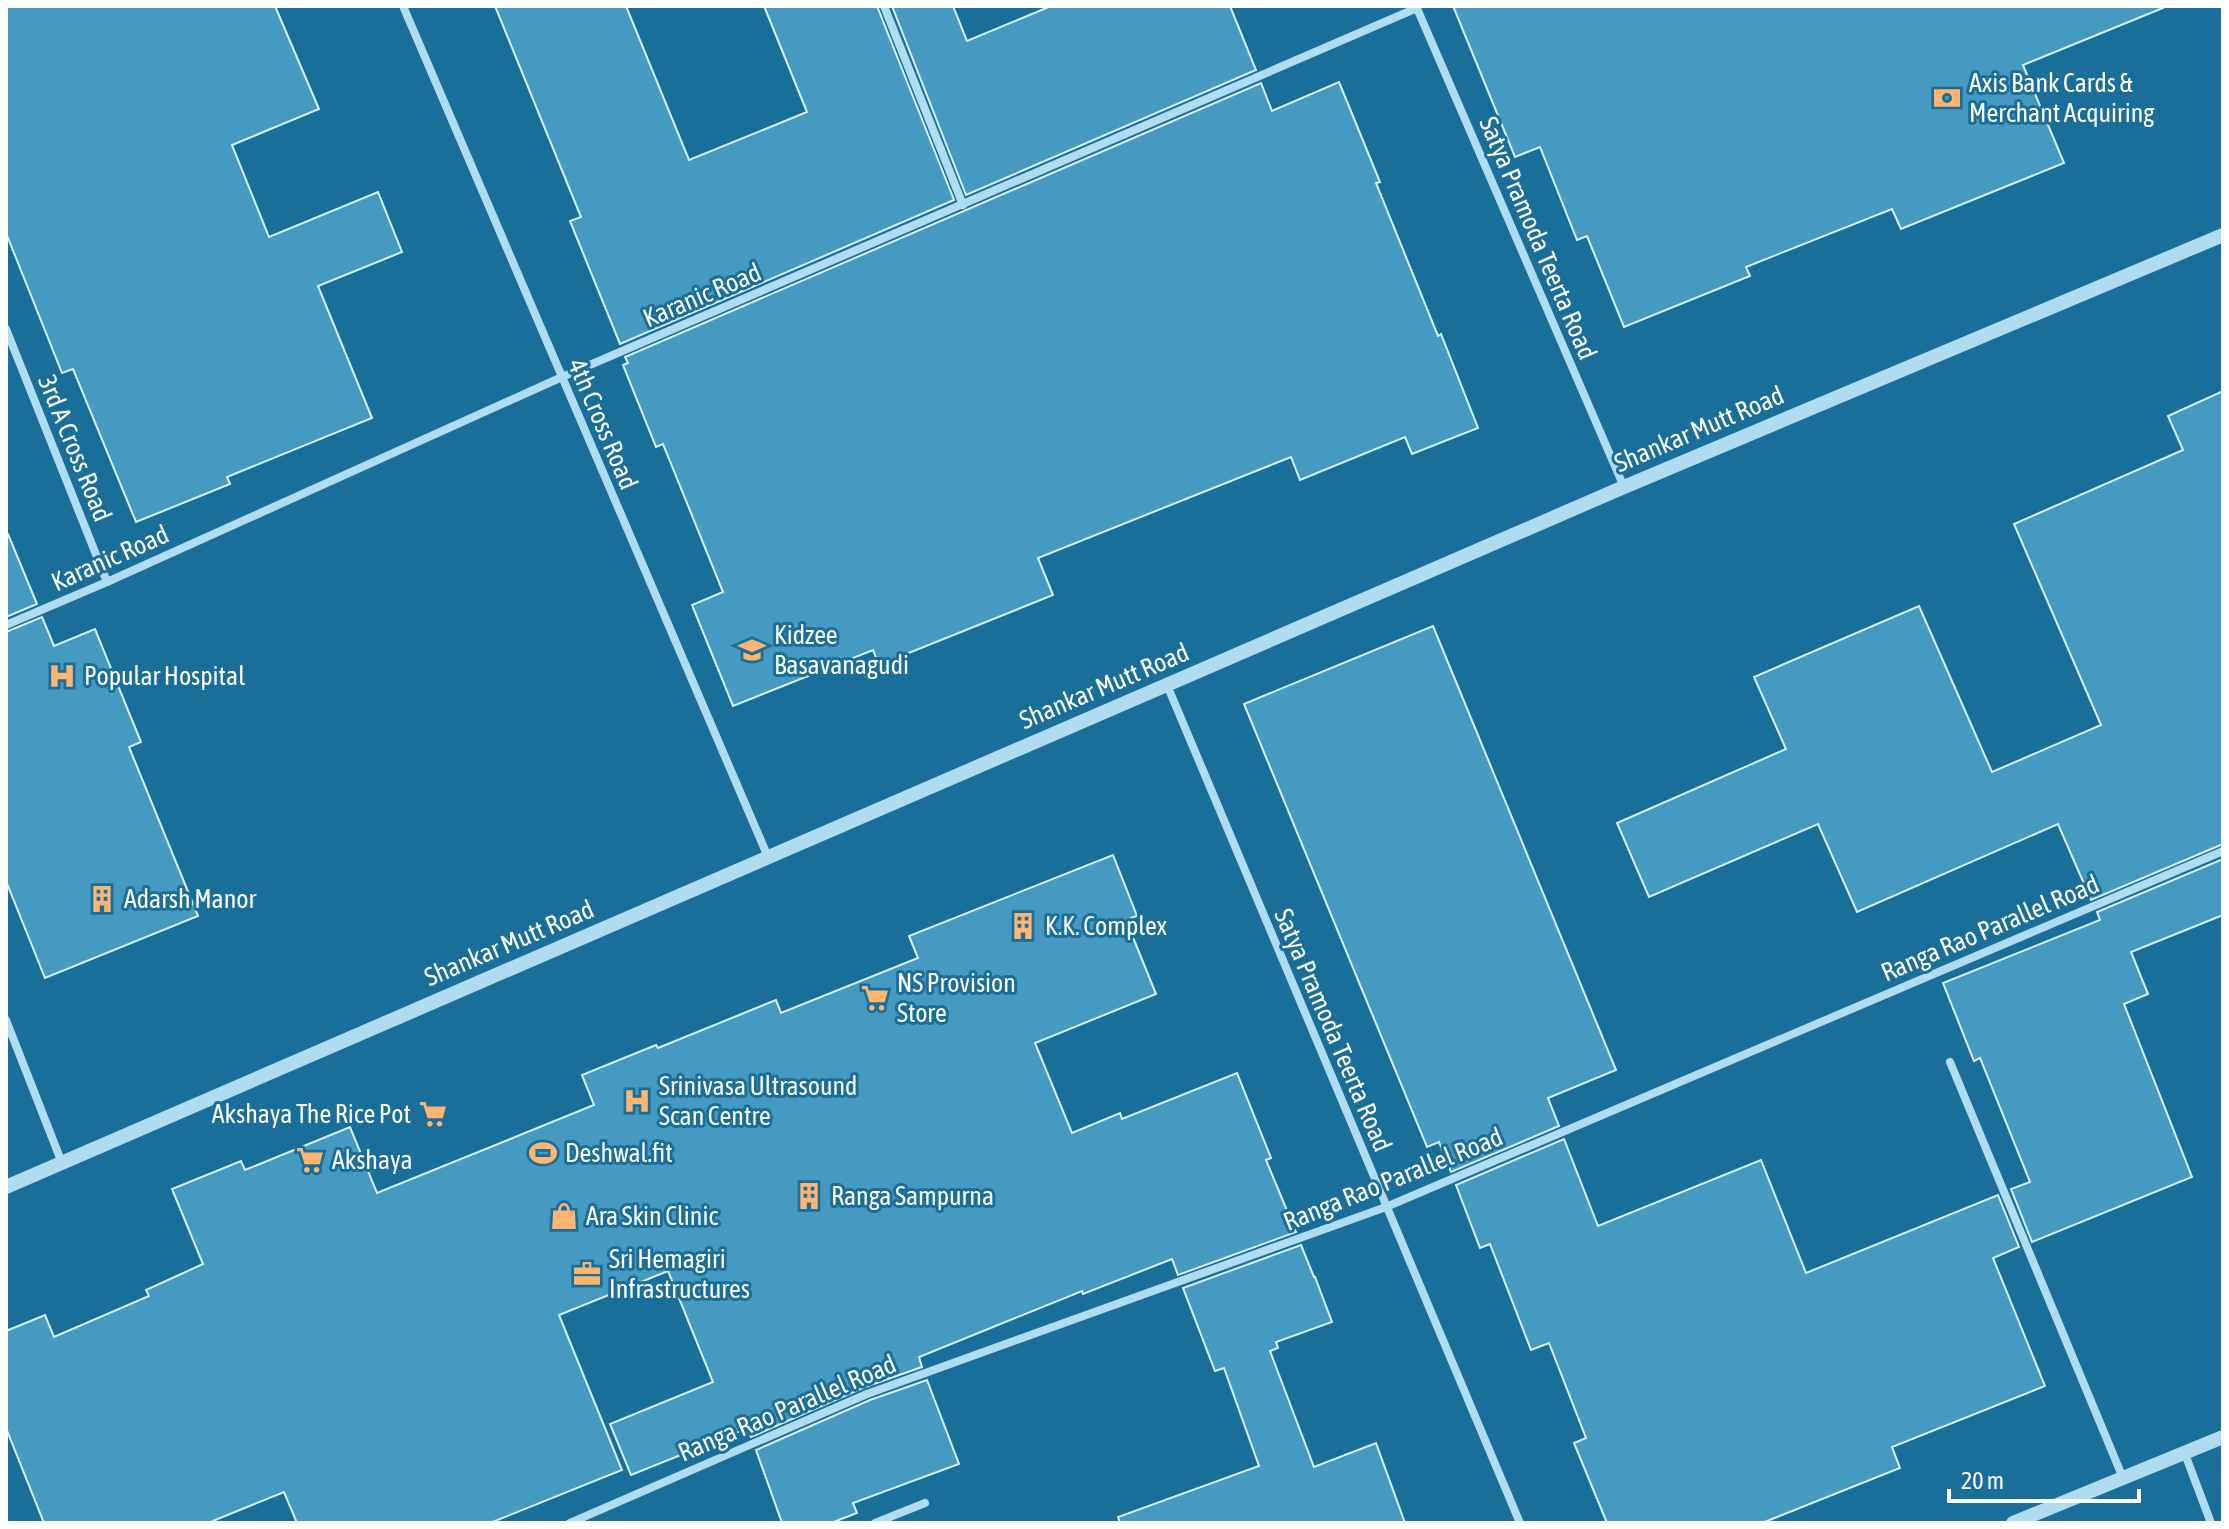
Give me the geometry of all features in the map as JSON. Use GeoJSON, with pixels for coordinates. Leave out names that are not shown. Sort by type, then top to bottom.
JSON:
{"type":"FeatureCollection","features":[{"type":"Feature","properties":{"kind":"street","name":"4th Cross Road"},"geometry":{"type":"LineString","coordinates":[[403,6],[768,857]]}},
{"type":"Feature","properties":{"kind":"street"},"geometry":{"type":"LineString","coordinates":[[884,6],[963,205]]}},
{"type":"Feature","properties":{"kind":"street","name":"Karanic Road"},"geometry":{"type":"LineString","coordinates":[[6,625],[562,377],[1417,7]]}},
{"type":"Feature","properties":{"kind":"street","name":"Satya Pramoda Teerta Road"},"geometry":{"type":"LineString","coordinates":[[1417,7],[1624,487]]}},
{"type":"Feature","properties":{"kind":"street","name":"Shankar Mutt Road"},"geometry":{"type":"LineString","coordinates":[[6,1187],[1624,487],[2223,235]]}},
{"type":"Feature","properties":{"kind":"street","name":"3rd A Cross Road"},"geometry":{"type":"LineString","coordinates":[[6,329],[107,582]]}},
{"type":"Feature","properties":{"kind":"street","name":"Satya Pramoda Teerta Road"},"geometry":{"type":"LineString","coordinates":[[1167,685],[1520,1523]]}},
{"type":"Feature","properties":{"kind":"street","name":"Ranga Rao Parallel Road"},"geometry":{"type":"LineString","coordinates":[[570,1523],[867,1394],[1386,1207],[2223,851]]}},
{"type":"Feature","properties":{"kind":"street"},"geometry":{"type":"LineString","coordinates":[[6,1020],[62,1163]]}},
{"type":"Feature","properties":{"kind":"street"},"geometry":{"type":"LineString","coordinates":[[1950,1062],[2123,1478]]}},
{"type":"Feature","properties":{"kind":"street"},"geometry":{"type":"LineString","coordinates":[[2013,1523],[2223,1437]]}},
{"type":"Feature","properties":{"kind":"street"},"geometry":{"type":"LineString","coordinates":[[2185,1454],[2211,1523]]}},
{"type":"Feature","properties":{"kind":"street"},"geometry":{"type":"LineString","coordinates":[[875,1523],[925,1503]]}},
{"type":"Feature","properties":{"kind":"building"},"geometry":{"type":"Polygon","coordinates":[[[6,6],[275,6],[319,109],[232,145],[269,237],[378,192],[402,252],[318,286],[372,418],[227,477],[230,484],[136,522],[73,369],[62,373],[6,233],[6,6]]]}},
{"type":"Feature","properties":{"kind":"building"},"geometry":{"type":"Polygon","coordinates":[[[495,6],[626,6],[689,160],[807,112],[764,6],[877,6],[954,200],[620,344],[570,221],[581,217],[495,6]]]}},
{"type":"Feature","properties":{"kind":"building"},"geometry":{"type":"Polygon","coordinates":[[[892,6],[953,6],[967,41],[1051,6],[1230,6],[1256,70],[966,195],[892,6]]]}},
{"type":"Feature","properties":{"kind":"building"},"geometry":{"type":"Polygon","coordinates":[[[1453,6],[2163,8],[2023,65],[2064,163],[1901,229],[1892,209],[1746,267],[1750,276],[1624,327],[1587,236],[1577,240],[1540,147],[1515,157],[1453,6]]]}},
{"type":"Feature","properties":{"kind":"building"},"geometry":{"type":"Polygon","coordinates":[[[1339,82],[1380,182],[1376,183],[1478,428],[1412,454],[1405,437],[1300,480],[1291,457],[1038,558],[1053,595],[879,665],[873,650],[733,706],[692,605],[723,592],[663,444],[656,447],[623,365],[628,363],[625,357],[1261,83],[1272,111],[1339,82]]]}},
{"type":"Feature","properties":{"kind":"building"},"geometry":{"type":"Polygon","coordinates":[[[2223,391],[2223,844],[2091,900],[2058,824],[1857,912],[1818,824],[1649,897],[1617,823],[1786,749],[1754,677],[1919,606],[1992,772],[2101,725],[2014,524],[2183,450],[2168,416],[2223,391]]]}},
{"type":"Feature","properties":{"kind":"building"},"geometry":{"type":"Polygon","coordinates":[[[6,534],[37,604],[6,617],[6,534]]]}},
{"type":"Feature","properties":{"kind":"building"},"geometry":{"type":"Polygon","coordinates":[[[42,617],[54,646],[95,629],[141,742],[129,747],[198,916],[45,978],[6,881],[6,632],[42,617]]]}},
{"type":"Feature","properties":{"kind":"building"},"geometry":{"type":"Polygon","coordinates":[[[1433,626],[1616,1070],[1548,1098],[1559,1126],[1451,1172],[1439,1142],[1427,1147],[1244,704],[1433,626]]]}},
{"type":"Feature","properties":{"kind":"building"},"geometry":{"type":"Polygon","coordinates":[[[1113,855],[1137,916],[1126,920],[1156,994],[1035,1043],[1072,1133],[1120,1113],[1122,1119],[1237,1073],[1271,1158],[1266,1160],[1296,1232],[1178,1275],[1172,1259],[1083,1294],[1082,1291],[919,1357],[922,1367],[865,1387],[751,1437],[748,1428],[631,1475],[610,1424],[713,1382],[668,1271],[559,1315],[622,1470],[490,1523],[297,1523],[284,1492],[208,1523],[44,1523],[6,1428],[6,1331],[45,1315],[54,1337],[149,1296],[146,1290],[203,1264],[172,1189],[241,1161],[245,1170],[350,1127],[377,1193],[594,1105],[582,1075],[776,1000],[781,1013],[918,958],[909,936],[1113,855]]]}},
{"type":"Feature","properties":{"kind":"building"},"geometry":{"type":"Polygon","coordinates":[[[2223,859],[2223,915],[2131,952],[2148,994],[2124,1004],[2192,1177],[2032,1242],[2011,1189],[2030,1182],[1980,1058],[1974,1061],[1943,983],[2100,920],[2097,912],[2223,859]]]}},
{"type":"Feature","properties":{"kind":"building"},"geometry":{"type":"Polygon","coordinates":[[[1564,1139],[1598,1226],[1761,1160],[1806,1273],[1998,1195],[2019,1247],[1993,1258],[2045,1386],[1892,1447],[1900,1468],[1762,1523],[1607,1523],[1574,1443],[1586,1438],[1549,1343],[1531,1350],[1490,1244],[1480,1248],[1456,1185],[1564,1139]]]}},
{"type":"Feature","properties":{"kind":"building"},"geometry":{"type":"Polygon","coordinates":[[[1301,1245],[1332,1322],[1276,1342],[1278,1348],[1270,1351],[1314,1467],[1376,1443],[1405,1523],[1120,1523],[1118,1517],[1259,1466],[1224,1368],[1215,1371],[1183,1288],[1301,1245]]]}},
{"type":"Feature","properties":{"kind":"building"},"geometry":{"type":"Polygon","coordinates":[[[927,1380],[959,1464],[853,1503],[857,1513],[831,1523],[782,1523],[756,1450],[870,1400],[927,1380]]]}},
{"type":"Feature","properties":{"kind":"place","name":"Axis Bank Cards & Merchant Acquiring"},"geometry":{"type":"Point","coordinates":[1947,98]}},
{"type":"Feature","properties":{"kind":"place","name":"Kidzee Basavanagudi"},"geometry":{"type":"Point","coordinates":[752,650]}},
{"type":"Feature","properties":{"kind":"place","name":"Popular Hospital"},"geometry":{"type":"Point","coordinates":[62,676]}},
{"type":"Feature","properties":{"kind":"place","name":"Adarsh Manor"},"geometry":{"type":"Point","coordinates":[102,899]}},
{"type":"Feature","properties":{"kind":"place","name":"K.K. Complex"},"geometry":{"type":"Point","coordinates":[1023,926]}},
{"type":"Feature","properties":{"kind":"place","name":"NS Provision Store"},"geometry":{"type":"Point","coordinates":[875,998]}},
{"type":"Feature","properties":{"kind":"place","name":"Srinivasa Ultrasound Scan Centre"},"geometry":{"type":"Point","coordinates":[637,1101]}},
{"type":"Feature","properties":{"kind":"place","name":"Akshaya The Rice Pot"},"geometry":{"type":"Point","coordinates":[433,1114]}},
{"type":"Feature","properties":{"kind":"place","name":"Deshwal.fit"},"geometry":{"type":"Point","coordinates":[543,1153]}},
{"type":"Feature","properties":{"kind":"place","name":"Akshaya"},"geometry":{"type":"Point","coordinates":[310,1160]}},
{"type":"Feature","properties":{"kind":"place","name":"Ranga Sampurna"},"geometry":{"type":"Point","coordinates":[809,1196]}},
{"type":"Feature","properties":{"kind":"place","name":"Ara Skin Clinic"},"geometry":{"type":"Point","coordinates":[564,1216]}},
{"type":"Feature","properties":{"kind":"place","name":"Sri Hemagiri Infrastructures"},"geometry":{"type":"Point","coordinates":[587,1274]}}]}
